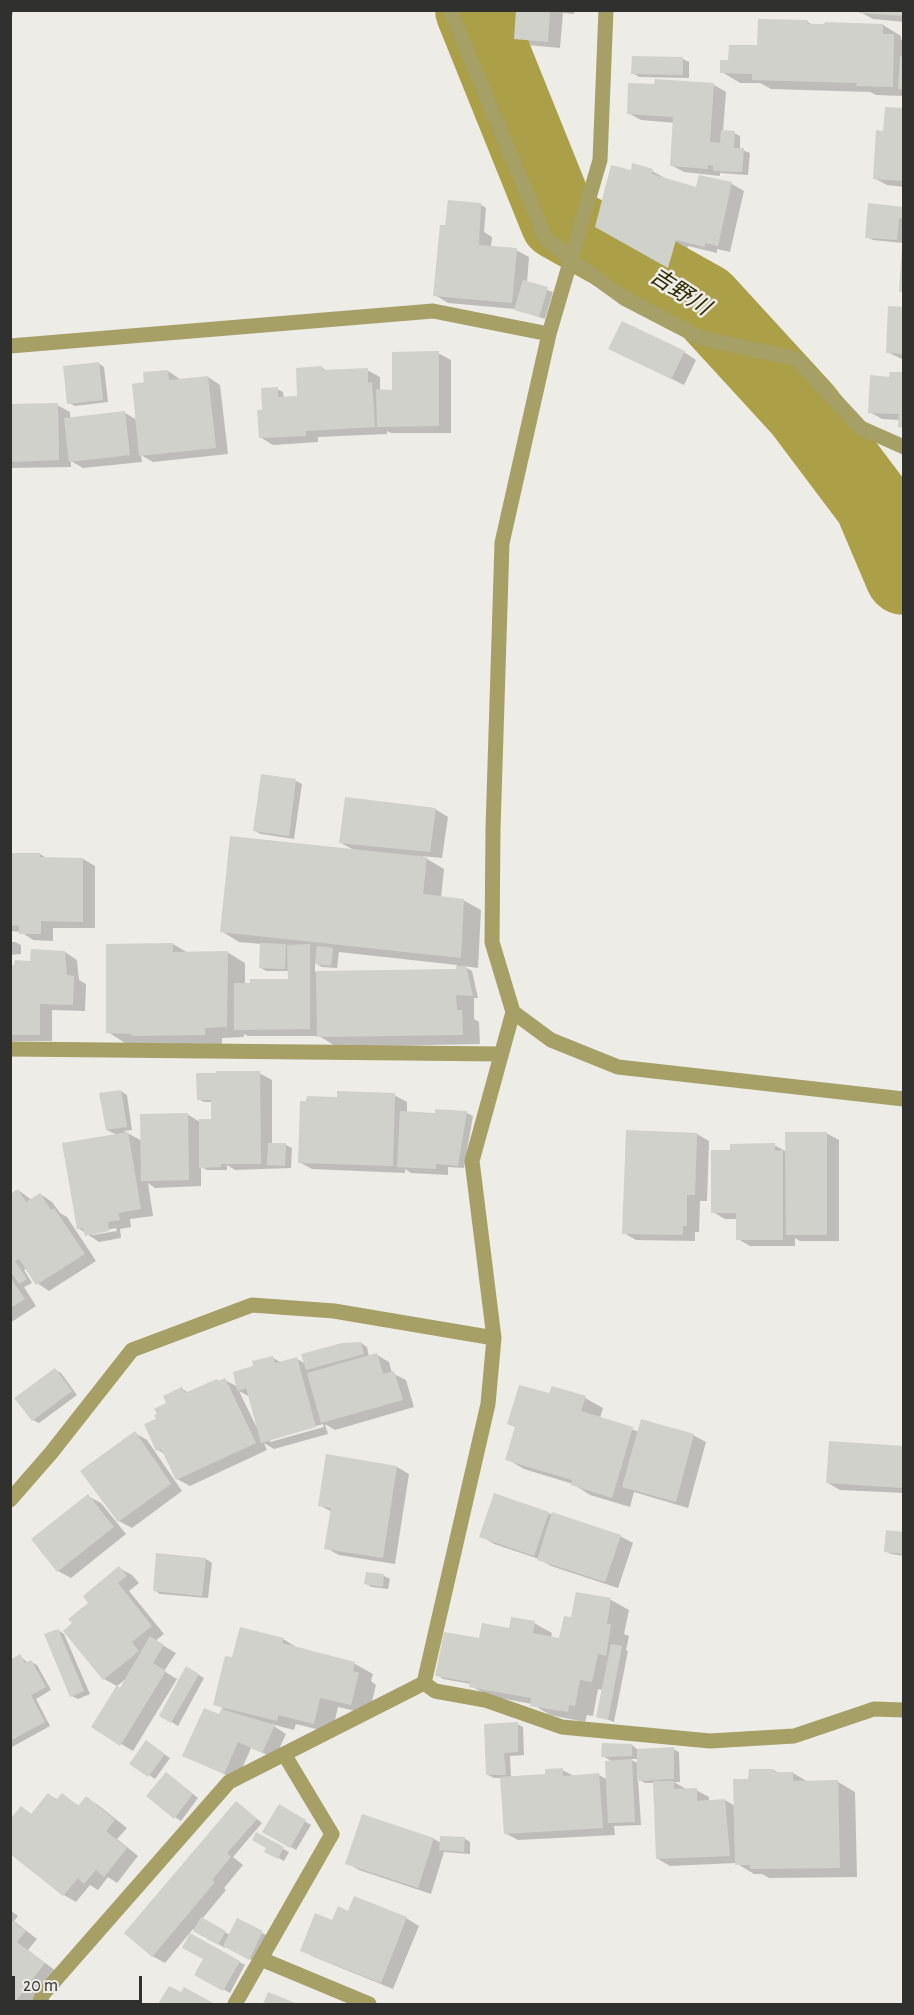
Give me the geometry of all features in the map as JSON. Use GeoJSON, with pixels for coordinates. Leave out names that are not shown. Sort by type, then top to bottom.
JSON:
{"type":"FeatureCollection","features":[{"type":"Feature","properties":{"kind":"street"},"geometry":{"type":"LineString","coordinates":[[450,10],[545,237],[570,259],[624,298],[701,338],[797,359],[861,428],[903,447]]}},
{"type":"Feature","properties":{"kind":"street"},"geometry":{"type":"LineString","coordinates":[[424,1683],[488,1404],[494,1338],[472,1161],[513,1012],[492,942],[493,829],[502,543],[549,334],[600,160],[606,10]]}},
{"type":"Feature","properties":{"kind":"street"},"geometry":{"type":"LineString","coordinates":[[10,346],[433,311],[549,334]]}},
{"type":"Feature","properties":{"kind":"street"},"geometry":{"type":"LineString","coordinates":[[513,1012],[551,1040],[618,1067],[903,1099]]}},
{"type":"Feature","properties":{"kind":"street"},"geometry":{"type":"LineString","coordinates":[[10,1049],[501,1054]]}},
{"type":"Feature","properties":{"kind":"street"},"geometry":{"type":"LineString","coordinates":[[10,1500],[51,1453],[132,1350],[252,1305],[334,1311],[494,1338]]}},
{"type":"Feature","properties":{"kind":"street"},"geometry":{"type":"LineString","coordinates":[[424,1683],[435,1691],[485,1700],[562,1727],[710,1741],[794,1736],[874,1709],[903,1710]]}},
{"type":"Feature","properties":{"kind":"street"},"geometry":{"type":"LineString","coordinates":[[39,2004],[43,1994],[229,1782],[424,1683]]}},
{"type":"Feature","properties":{"kind":"street"},"geometry":{"type":"LineString","coordinates":[[235,2004],[332,1834],[284,1754]]}},
{"type":"Feature","properties":{"kind":"street"},"geometry":{"type":"LineString","coordinates":[[261,1959],[369,2004]]}},
{"type":"Feature","properties":{"kind":"building"},"geometry":{"type":"Polygon","coordinates":[[[516,10],[550,10],[548,42],[514,39],[516,10]]]}},
{"type":"Feature","properties":{"kind":"building"},"geometry":{"type":"Polygon","coordinates":[[[859,10],[904,10],[904,16],[859,13],[859,10]]]}},
{"type":"Feature","properties":{"kind":"building"},"geometry":{"type":"Polygon","coordinates":[[[758,19],[808,20],[807,24],[824,24],[825,22],[883,24],[883,34],[894,34],[893,87],[856,86],[857,83],[752,80],[752,74],[720,73],[720,60],[728,60],[729,45],[757,45],[758,19]]]}},
{"type":"Feature","properties":{"kind":"building"},"geometry":{"type":"Polygon","coordinates":[[[632,56],[683,57],[683,75],[631,74],[632,56]]]}},
{"type":"Feature","properties":{"kind":"building"},"geometry":{"type":"Polygon","coordinates":[[[900,56],[904,56],[904,89],[898,89],[900,56]]]}},
{"type":"Feature","properties":{"kind":"building"},"geometry":{"type":"Polygon","coordinates":[[[655,79],[714,83],[710,142],[720,143],[721,130],[735,131],[734,148],[744,148],[742,172],[713,171],[713,166],[708,165],[708,169],[670,166],[673,117],[627,114],[628,83],[654,84],[655,79]]]}},
{"type":"Feature","properties":{"kind":"building"},"geometry":{"type":"Polygon","coordinates":[[[885,107],[904,108],[904,181],[873,179],[876,130],[883,131],[885,107]]]}},
{"type":"Feature","properties":{"kind":"building"},"geometry":{"type":"Polygon","coordinates":[[[632,163],[653,169],[652,174],[696,187],[699,175],[732,182],[718,246],[705,243],[705,247],[676,240],[668,268],[595,227],[611,165],[631,170],[632,163]]]}},
{"type":"Feature","properties":{"kind":"building"},"geometry":{"type":"Polygon","coordinates":[[[448,200],[481,203],[479,245],[517,248],[512,303],[433,296],[440,225],[445,225],[448,200]]]}},
{"type":"Feature","properties":{"kind":"building"},"geometry":{"type":"Polygon","coordinates":[[[868,203],[904,207],[904,219],[899,218],[897,240],[865,238],[868,203]]]}},
{"type":"Feature","properties":{"kind":"building"},"geometry":{"type":"Polygon","coordinates":[[[902,247],[904,247],[904,292],[899,292],[902,247]]]}},
{"type":"Feature","properties":{"kind":"building"},"geometry":{"type":"Polygon","coordinates":[[[523,280],[548,287],[539,317],[514,310],[523,280]]]}},
{"type":"Feature","properties":{"kind":"building"},"geometry":{"type":"Polygon","coordinates":[[[888,306],[904,307],[904,354],[886,353],[888,306]]]}},
{"type":"Feature","properties":{"kind":"building"},"geometry":{"type":"Polygon","coordinates":[[[622,321],[685,351],[671,379],[608,349],[622,321]]]}},
{"type":"Feature","properties":{"kind":"building"},"geometry":{"type":"Polygon","coordinates":[[[439,351],[439,426],[377,427],[376,389],[392,390],[392,352],[439,351]]]}},
{"type":"Feature","properties":{"kind":"building"},"geometry":{"type":"Polygon","coordinates":[[[99,362],[103,400],[67,404],[63,366],[99,362]]]}},
{"type":"Feature","properties":{"kind":"building"},"geometry":{"type":"Polygon","coordinates":[[[322,366],[322,370],[368,368],[368,383],[372,382],[375,427],[306,431],[306,436],[259,438],[257,410],[262,410],[261,388],[278,387],[278,397],[297,396],[296,368],[322,366]]]}},
{"type":"Feature","properties":{"kind":"building"},"geometry":{"type":"Polygon","coordinates":[[[168,370],[169,380],[208,376],[216,448],[139,456],[132,384],[144,382],[143,372],[168,370]]]}},
{"type":"Feature","properties":{"kind":"building"},"geometry":{"type":"Polygon","coordinates":[[[890,372],[904,372],[904,428],[898,427],[899,414],[868,413],[870,375],[889,377],[890,372]]]}},
{"type":"Feature","properties":{"kind":"building"},"geometry":{"type":"Polygon","coordinates":[[[58,403],[59,460],[10,462],[10,404],[58,403]]]}},
{"type":"Feature","properties":{"kind":"building"},"geometry":{"type":"Polygon","coordinates":[[[125,411],[130,455],[69,462],[64,418],[125,411]]]}},
{"type":"Feature","properties":{"kind":"building"},"geometry":{"type":"Polygon","coordinates":[[[261,774],[296,779],[289,836],[253,831],[261,774]]]}},
{"type":"Feature","properties":{"kind":"building"},"geometry":{"type":"Polygon","coordinates":[[[345,797],[436,808],[430,852],[339,843],[345,797]]]}},
{"type":"Feature","properties":{"kind":"building"},"geometry":{"type":"Polygon","coordinates":[[[230,836],[427,857],[423,894],[464,899],[461,958],[220,932],[230,836]]]}},
{"type":"Feature","properties":{"kind":"building"},"geometry":{"type":"Polygon","coordinates":[[[10,853],[40,853],[40,857],[83,858],[83,922],[41,921],[41,934],[19,934],[19,926],[10,925],[10,853]]]}},
{"type":"Feature","properties":{"kind":"building"},"geometry":{"type":"Polygon","coordinates":[[[173,943],[173,952],[228,951],[227,1027],[205,1028],[205,1035],[131,1036],[131,1034],[106,1033],[106,944],[173,943]]]}},
{"type":"Feature","properties":{"kind":"building"},"geometry":{"type":"Polygon","coordinates":[[[260,943],[286,944],[285,969],[259,968],[260,943]]]}},
{"type":"Feature","properties":{"kind":"building"},"geometry":{"type":"Polygon","coordinates":[[[310,944],[310,1029],[234,1030],[234,983],[250,983],[250,979],[288,979],[287,945],[310,944]]]}},
{"type":"Feature","properties":{"kind":"building"},"geometry":{"type":"Polygon","coordinates":[[[317,946],[333,948],[331,966],[315,964],[317,946]]]}},
{"type":"Feature","properties":{"kind":"building"},"geometry":{"type":"Polygon","coordinates":[[[31,949],[65,951],[67,975],[74,976],[73,1005],[40,1004],[40,1035],[10,1035],[10,965],[14,965],[15,960],[30,961],[31,949]]]}},
{"type":"Feature","properties":{"kind":"building"},"geometry":{"type":"Polygon","coordinates":[[[456,966],[466,966],[473,996],[456,995],[457,1010],[462,1010],[463,1035],[317,1037],[316,971],[456,969],[456,966]]]}},
{"type":"Feature","properties":{"kind":"building"},"geometry":{"type":"Polygon","coordinates":[[[216,1071],[260,1071],[261,1164],[221,1164],[221,1167],[199,1168],[199,1119],[211,1119],[211,1100],[197,1100],[196,1073],[216,1073],[216,1071]]]}},
{"type":"Feature","properties":{"kind":"building"},"geometry":{"type":"Polygon","coordinates":[[[121,1090],[127,1127],[106,1130],[99,1093],[121,1090]]]}},
{"type":"Feature","properties":{"kind":"building"},"geometry":{"type":"Polygon","coordinates":[[[337,1091],[395,1093],[393,1166],[298,1163],[300,1101],[306,1101],[307,1096],[337,1097],[337,1091]]]}},
{"type":"Feature","properties":{"kind":"building"},"geometry":{"type":"Polygon","coordinates":[[[435,1109],[467,1111],[458,1166],[436,1164],[436,1169],[397,1167],[400,1111],[435,1113],[435,1109]]]}},
{"type":"Feature","properties":{"kind":"building"},"geometry":{"type":"Polygon","coordinates":[[[188,1113],[189,1180],[141,1181],[140,1114],[188,1113]]]}},
{"type":"Feature","properties":{"kind":"building"},"geometry":{"type":"Polygon","coordinates":[[[626,1130],[697,1133],[695,1195],[687,1195],[687,1226],[683,1226],[683,1235],[622,1234],[626,1130]]]}},
{"type":"Feature","properties":{"kind":"building"},"geometry":{"type":"Polygon","coordinates":[[[128,1132],[141,1209],[118,1213],[120,1220],[108,1222],[109,1231],[85,1236],[83,1228],[77,1229],[62,1143],[128,1132]]]}},
{"type":"Feature","properties":{"kind":"building"},"geometry":{"type":"Polygon","coordinates":[[[785,1132],[827,1132],[827,1235],[786,1235],[785,1132]]]}},
{"type":"Feature","properties":{"kind":"building"},"geometry":{"type":"Polygon","coordinates":[[[268,1143],[286,1143],[285,1166],[267,1165],[268,1143]]]}},
{"type":"Feature","properties":{"kind":"building"},"geometry":{"type":"Polygon","coordinates":[[[775,1143],[775,1151],[783,1150],[783,1240],[736,1240],[736,1213],[711,1213],[711,1150],[730,1150],[730,1144],[775,1143]]]}},
{"type":"Feature","properties":{"kind":"building"},"geometry":{"type":"Polygon","coordinates":[[[18,1189],[26,1202],[40,1193],[51,1210],[54,1208],[85,1254],[36,1285],[19,1259],[15,1261],[27,1279],[19,1284],[10,1271],[10,1194],[18,1189]]]}},
{"type":"Feature","properties":{"kind":"building"},"geometry":{"type":"Polygon","coordinates":[[[10,1277],[25,1299],[10,1308],[10,1277]]]}},
{"type":"Feature","properties":{"kind":"building"},"geometry":{"type":"Polygon","coordinates":[[[361,1342],[364,1354],[306,1370],[301,1354],[342,1343],[361,1342]]]}},
{"type":"Feature","properties":{"kind":"building"},"geometry":{"type":"Polygon","coordinates":[[[377,1353],[383,1374],[394,1371],[403,1400],[321,1423],[307,1373],[377,1353]]]}},
{"type":"Feature","properties":{"kind":"building"},"geometry":{"type":"Polygon","coordinates":[[[273,1356],[275,1363],[297,1357],[316,1427],[261,1443],[246,1388],[237,1391],[233,1372],[253,1366],[252,1361],[273,1356]]]}},
{"type":"Feature","properties":{"kind":"building"},"geometry":{"type":"Polygon","coordinates":[[[55,1368],[72,1391],[32,1421],[14,1398],[55,1368]]]}},
{"type":"Feature","properties":{"kind":"building"},"geometry":{"type":"Polygon","coordinates":[[[225,1378],[256,1443],[176,1480],[161,1449],[156,1451],[144,1424],[156,1419],[154,1415],[157,1414],[154,1409],[166,1403],[163,1396],[182,1387],[185,1393],[217,1379],[218,1381],[225,1378]]]}},
{"type":"Feature","properties":{"kind":"building"},"geometry":{"type":"Polygon","coordinates":[[[519,1385],[549,1393],[552,1386],[586,1396],[581,1411],[633,1427],[612,1498],[571,1485],[572,1480],[505,1460],[515,1427],[507,1424],[519,1385]]]}},
{"type":"Feature","properties":{"kind":"building"},"geometry":{"type":"Polygon","coordinates":[[[641,1419],[694,1434],[676,1502],[622,1487],[641,1419]]]}},
{"type":"Feature","properties":{"kind":"building"},"geometry":{"type":"Polygon","coordinates":[[[135,1431],[171,1484],[118,1522],[80,1471],[135,1431]]]}},
{"type":"Feature","properties":{"kind":"building"},"geometry":{"type":"Polygon","coordinates":[[[829,1441],[904,1446],[904,1488],[826,1483],[829,1441]]]}},
{"type":"Feature","properties":{"kind":"building"},"geometry":{"type":"Polygon","coordinates":[[[326,1454],[397,1466],[383,1558],[324,1549],[331,1508],[318,1506],[326,1454]]]}},
{"type":"Feature","properties":{"kind":"building"},"geometry":{"type":"Polygon","coordinates":[[[494,1493],[549,1512],[534,1556],[479,1537],[494,1493]]]}},
{"type":"Feature","properties":{"kind":"building"},"geometry":{"type":"Polygon","coordinates":[[[88,1494],[114,1527],[57,1572],[31,1539],[88,1494]]]}},
{"type":"Feature","properties":{"kind":"building"},"geometry":{"type":"Polygon","coordinates":[[[552,1512],[621,1535],[605,1582],[537,1560],[552,1512]]]}},
{"type":"Feature","properties":{"kind":"building"},"geometry":{"type":"Polygon","coordinates":[[[886,1530],[904,1532],[902,1554],[884,1552],[886,1530]]]}},
{"type":"Feature","properties":{"kind":"building"},"geometry":{"type":"Polygon","coordinates":[[[156,1553],[206,1558],[202,1596],[153,1591],[156,1553]]]}},
{"type":"Feature","properties":{"kind":"building"},"geometry":{"type":"Polygon","coordinates":[[[119,1566],[127,1576],[118,1583],[152,1626],[132,1642],[139,1651],[103,1680],[63,1631],[72,1623],[68,1619],[88,1603],[83,1596],[119,1566]]]}},
{"type":"Feature","properties":{"kind":"building"},"geometry":{"type":"Polygon","coordinates":[[[366,1572],[384,1574],[383,1587],[364,1584],[366,1572]]]}},
{"type":"Feature","properties":{"kind":"building"},"geometry":{"type":"Polygon","coordinates":[[[576,1592],[611,1598],[607,1624],[611,1624],[606,1656],[598,1654],[592,1682],[580,1680],[575,1706],[569,1705],[568,1712],[530,1706],[531,1698],[469,1687],[470,1682],[435,1676],[444,1632],[479,1638],[482,1623],[509,1628],[511,1617],[535,1621],[533,1633],[559,1638],[564,1616],[571,1617],[576,1592]]]}},
{"type":"Feature","properties":{"kind":"building"},"geometry":{"type":"Polygon","coordinates":[[[240,1627],[284,1638],[282,1643],[355,1662],[353,1671],[359,1673],[351,1705],[320,1698],[314,1724],[278,1715],[277,1721],[213,1705],[225,1656],[232,1657],[240,1627]]]}},
{"type":"Feature","properties":{"kind":"building"},"geometry":{"type":"Polygon","coordinates":[[[58,1629],[84,1691],[70,1697],[44,1634],[58,1629]]]}},
{"type":"Feature","properties":{"kind":"building"},"geometry":{"type":"Polygon","coordinates":[[[150,1636],[164,1645],[153,1663],[166,1671],[120,1746],[91,1727],[117,1685],[120,1688],[150,1636]]]}},
{"type":"Feature","properties":{"kind":"building"},"geometry":{"type":"Polygon","coordinates":[[[611,1644],[622,1646],[608,1720],[596,1717],[611,1644]]]}},
{"type":"Feature","properties":{"kind":"building"},"geometry":{"type":"Polygon","coordinates":[[[20,1654],[25,1663],[31,1660],[46,1687],[31,1695],[45,1722],[10,1741],[10,1660],[20,1654]]]}},
{"type":"Feature","properties":{"kind":"building"},"geometry":{"type":"Polygon","coordinates":[[[186,1666],[199,1674],[171,1723],[159,1716],[186,1666]]]}},
{"type":"Feature","properties":{"kind":"building"},"geometry":{"type":"Polygon","coordinates":[[[204,1708],[219,1714],[221,1709],[275,1725],[262,1753],[238,1742],[224,1774],[182,1756],[204,1708]]]}},
{"type":"Feature","properties":{"kind":"building"},"geometry":{"type":"Polygon","coordinates":[[[518,1722],[518,1752],[504,1753],[506,1775],[486,1775],[484,1724],[518,1722]]]}},
{"type":"Feature","properties":{"kind":"building"},"geometry":{"type":"Polygon","coordinates":[[[146,1740],[165,1754],[148,1777],[129,1764],[146,1740]]]}},
{"type":"Feature","properties":{"kind":"building"},"geometry":{"type":"Polygon","coordinates":[[[602,1743],[632,1744],[632,1756],[601,1757],[602,1743]]]}},
{"type":"Feature","properties":{"kind":"building"},"geometry":{"type":"Polygon","coordinates":[[[674,1747],[674,1779],[637,1781],[637,1749],[674,1747]]]}},
{"type":"Feature","properties":{"kind":"building"},"geometry":{"type":"Polygon","coordinates":[[[632,1759],[635,1822],[608,1823],[605,1761],[632,1759]]]}},
{"type":"Feature","properties":{"kind":"building"},"geometry":{"type":"Polygon","coordinates":[[[563,1768],[563,1776],[599,1773],[603,1828],[504,1834],[500,1777],[545,1774],[545,1769],[563,1768]]]}},
{"type":"Feature","properties":{"kind":"building"},"geometry":{"type":"Polygon","coordinates":[[[749,1769],[793,1772],[793,1781],[838,1780],[840,1868],[750,1869],[750,1865],[735,1865],[733,1779],[748,1779],[749,1769]]]}},
{"type":"Feature","properties":{"kind":"building"},"geometry":{"type":"Polygon","coordinates":[[[166,1772],[193,1794],[174,1819],[146,1796],[166,1772]]]}},
{"type":"Feature","properties":{"kind":"building"},"geometry":{"type":"Polygon","coordinates":[[[653,1781],[674,1781],[674,1789],[697,1788],[697,1801],[725,1799],[730,1856],[656,1859],[653,1781]]]}},
{"type":"Feature","properties":{"kind":"building"},"geometry":{"type":"Polygon","coordinates":[[[48,1793],[56,1800],[62,1793],[78,1806],[86,1796],[115,1820],[106,1831],[127,1848],[104,1877],[96,1870],[84,1884],[78,1878],[63,1896],[10,1854],[12,1837],[10,1819],[21,1806],[31,1814],[48,1793]]]}},
{"type":"Feature","properties":{"kind":"building"},"geometry":{"type":"Polygon","coordinates":[[[236,1801],[257,1819],[227,1853],[231,1857],[212,1880],[215,1882],[152,1957],[124,1933],[236,1801]]]}},
{"type":"Feature","properties":{"kind":"building"},"geometry":{"type":"Polygon","coordinates":[[[279,1804],[306,1820],[290,1848],[262,1832],[279,1804]]]}},
{"type":"Feature","properties":{"kind":"building"},"geometry":{"type":"Polygon","coordinates":[[[362,1814],[434,1838],[418,1888],[345,1864],[362,1814]]]}},
{"type":"Feature","properties":{"kind":"building"},"geometry":{"type":"Polygon","coordinates":[[[256,1832],[284,1847],[278,1859],[264,1852],[266,1848],[252,1840],[256,1832]]]}},
{"type":"Feature","properties":{"kind":"building"},"geometry":{"type":"Polygon","coordinates":[[[440,1836],[465,1837],[464,1852],[439,1850],[440,1836]]]}},
{"type":"Feature","properties":{"kind":"building"},"geometry":{"type":"Polygon","coordinates":[[[354,1896],[407,1917],[381,1983],[300,1951],[315,1913],[332,1920],[338,1906],[348,1911],[354,1896]]]}},
{"type":"Feature","properties":{"kind":"building"},"geometry":{"type":"Polygon","coordinates":[[[201,1917],[226,1931],[218,1945],[193,1931],[201,1917]]]}},
{"type":"Feature","properties":{"kind":"building"},"geometry":{"type":"Polygon","coordinates":[[[237,1918],[263,1931],[249,1960],[223,1946],[237,1918]]]}},
{"type":"Feature","properties":{"kind":"building"},"geometry":{"type":"Polygon","coordinates":[[[10,1919],[26,1931],[17,1942],[45,1963],[14,2003],[10,2000],[10,1919]]]}},
{"type":"Feature","properties":{"kind":"building"},"geometry":{"type":"Polygon","coordinates":[[[190,1933],[240,1961],[223,1991],[194,1975],[203,1959],[182,1948],[190,1933]]]}},
{"type":"Feature","properties":{"kind":"building"},"geometry":{"type":"Polygon","coordinates":[[[169,1986],[181,1992],[184,1987],[215,2004],[158,2004],[169,1986]]]}},
{"type":"Feature","properties":{"kind":"building"},"geometry":{"type":"Polygon","coordinates":[[[268,1992],[298,2004],[263,2004],[268,1992]]]}},
{"type":"Feature","properties":{"kind":"waterway","name":"吉野川"},"geometry":{"type":"LineString","coordinates":[[474,10],[559,221],[704,302],[803,410],[873,503],[904,576]]}}]}
